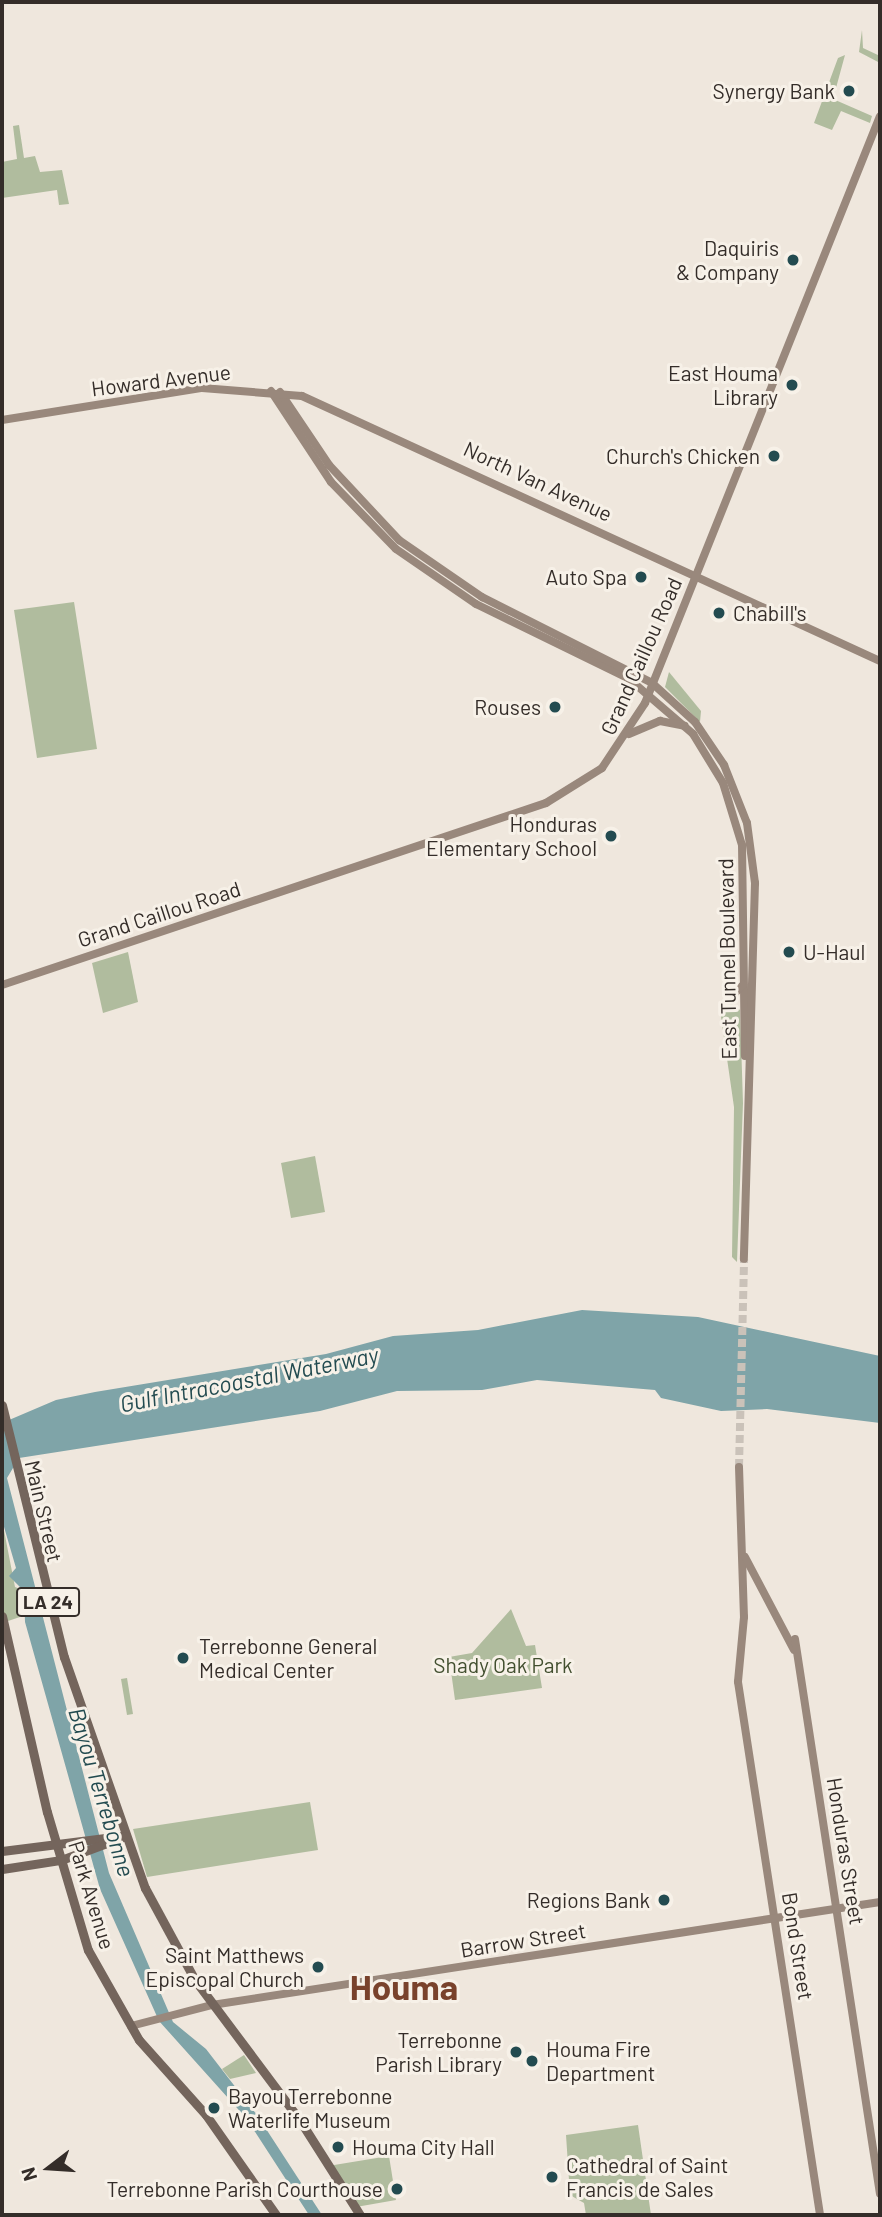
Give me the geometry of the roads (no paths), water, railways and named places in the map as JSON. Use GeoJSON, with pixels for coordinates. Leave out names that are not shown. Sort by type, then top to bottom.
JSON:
{"type":"FeatureCollection","features":[{"type":"Feature","properties":{"kind":"main road","name":"Grand Caillou Road"},"geometry":{"type":"LineString","coordinates":[[2,985],[546,803],[588,780],[629,734],[649,692],[880,116]]}},
{"type":"Feature","properties":{"kind":"main road","name":"Howard Avenue"},"geometry":{"type":"LineString","coordinates":[[2,421],[202,388],[281,392],[363,421]]}},
{"type":"Feature","properties":{"kind":"main road","name":"East Tunnel Boulevard"},"geometry":{"type":"LineString","coordinates":[[271,391],[331,482],[396,549],[476,604],[649,692],[685,726],[722,780],[737,820],[746,929],[754,960],[747,1079],[744,1259]]}},
{"type":"Feature","properties":{"kind":"main road","name":"East Tunnel Boulevard"},"geometry":{"type":"LineString","coordinates":[[281,392],[349,490],[415,552],[482,597],[652,683],[701,730],[737,794],[753,857],[751,946],[745,980],[747,1079]]}},
{"type":"Feature","properties":{"kind":"main road","name":"North Van Avenue"},"geometry":{"type":"LineString","coordinates":[[363,421],[880,661]]}},
{"type":"Feature","properties":{"kind":"main road"},"geometry":{"type":"LineString","coordinates":[[629,734],[660,721],[685,726]]}},
{"type":"Feature","properties":{"kind":"main road"},"geometry":{"type":"LineString","coordinates":[[745,980],[729,999],[745,1013]]}},
{"type":"Feature","properties":{"kind":"main road","name":"Main Street"},"geometry":{"type":"LineString","coordinates":[[2,1405],[47,1597],[111,1794],[159,1918],[212,2005],[299,2119],[360,2215]]}},
{"type":"Feature","properties":{"kind":"main road"},"geometry":{"type":"LineString","coordinates":[[739,1468],[741,1537],[751,1578],[798,1663]]}},
{"type":"Feature","properties":{"kind":"main road","name":"Bond Street"},"geometry":{"type":"LineString","coordinates":[[741,1537],[744,1617],[738,1682],[820,2215]]}},
{"type":"Feature","properties":{"kind":"main road","name":"Park Avenue"},"geometry":{"type":"LineString","coordinates":[[2,1616],[47,1812],[88,1950],[131,2026],[220,2133],[276,2215]]}},
{"type":"Feature","properties":{"kind":"main road","name":"Honduras Street"},"geometry":{"type":"LineString","coordinates":[[795,1639],[880,2194]]}},
{"type":"Feature","properties":{"kind":"main road"},"geometry":{"type":"LineString","coordinates":[[2,1869],[61,1860],[81,1854],[105,1841],[126,1836]]}},
{"type":"Feature","properties":{"kind":"main road"},"geometry":{"type":"LineString","coordinates":[[2,1851],[80,1840],[105,1841]]}},
{"type":"Feature","properties":{"kind":"main road","name":"Barrow Street"},"geometry":{"type":"LineString","coordinates":[[131,2026],[174,2012],[212,2005],[880,1902]]}},
{"type":"Feature","properties":{"kind":"water","name":"Gulf Intracoastal Waterway"},"geometry":{"type":"Polygon","coordinates":[[[582,1310],[698,1317],[880,1356],[880,1423],[767,1409],[721,1411],[661,1398],[655,1390],[537,1380],[482,1390],[397,1391],[320,1411],[19,1458],[7,1478],[109,1873],[173,2022],[206,2049],[257,2115],[322,2215],[309,2215],[246,2118],[159,2021],[100,1889],[25,1622],[24,1591],[9,1576],[16,1568],[2,1520],[2,1423],[56,1400],[95,1392],[326,1354],[393,1336],[478,1330],[582,1310]]]}},
{"type":"Feature","properties":{"kind":"tunnel"},"geometry":{"type":"LineString","coordinates":[[739,1467],[744,1259]]}},
{"type":"Feature","properties":{"kind":"place","name":"Synergy Bank"},"geometry":{"type":"Point","coordinates":[849,91]}},
{"type":"Feature","properties":{"kind":"place","name":"Daquiris & Company"},"geometry":{"type":"Point","coordinates":[793,260]}},
{"type":"Feature","properties":{"kind":"place","name":"East Houma Library"},"geometry":{"type":"Point","coordinates":[792,385]}},
{"type":"Feature","properties":{"kind":"place","name":"Church's Chicken"},"geometry":{"type":"Point","coordinates":[774,456]}},
{"type":"Feature","properties":{"kind":"place","name":"Auto Spa"},"geometry":{"type":"Point","coordinates":[641,577]}},
{"type":"Feature","properties":{"kind":"place","name":"Chabill's"},"geometry":{"type":"Point","coordinates":[719,613]}},
{"type":"Feature","properties":{"kind":"place","name":"Rouses"},"geometry":{"type":"Point","coordinates":[555,707]}},
{"type":"Feature","properties":{"kind":"place","name":"Honduras Elementary School"},"geometry":{"type":"Point","coordinates":[611,836]}},
{"type":"Feature","properties":{"kind":"place","name":"U-Haul"},"geometry":{"type":"Point","coordinates":[789,952]}},
{"type":"Feature","properties":{"kind":"place","name":"Terrebonne General Medical Center"},"geometry":{"type":"Point","coordinates":[183,1658]}},
{"type":"Feature","properties":{"kind":"place","name":"Regions Bank"},"geometry":{"type":"Point","coordinates":[664,1900]}},
{"type":"Feature","properties":{"kind":"place","name":"Saint Matthews Episcopal Church"},"geometry":{"type":"Point","coordinates":[318,1967]}},
{"type":"Feature","properties":{"kind":"place","name":"Terrebonne Parish Library"},"geometry":{"type":"Point","coordinates":[516,2052]}},
{"type":"Feature","properties":{"kind":"place","name":"Houma Fire Department"},"geometry":{"type":"Point","coordinates":[532,2061]}},
{"type":"Feature","properties":{"kind":"place","name":"Bayou Terrebonne Waterlife Museum"},"geometry":{"type":"Point","coordinates":[214,2108]}},
{"type":"Feature","properties":{"kind":"place","name":"Houma City Hall"},"geometry":{"type":"Point","coordinates":[338,2147]}},
{"type":"Feature","properties":{"kind":"place","name":"Cathedral of Saint Francis de Sales"},"geometry":{"type":"Point","coordinates":[552,2177]}},
{"type":"Feature","properties":{"kind":"place","name":"Terrebonne Parish Courthouse"},"geometry":{"type":"Point","coordinates":[397,2189]}},
{"type":"Feature","properties":{"kind":"district","name":"Houma"},"geometry":{"type":"Point","coordinates":[404,1986]}},
{"type":"Feature","properties":{"kind":"park label","name":"Shady Oak Park"},"geometry":{"type":"Point","coordinates":[503,1665]}},
{"type":"Feature","properties":{"kind":"water label","name":"Bayou Terrebonne"},"geometry":{"type":"Point","coordinates":[102,1792]}}]}
